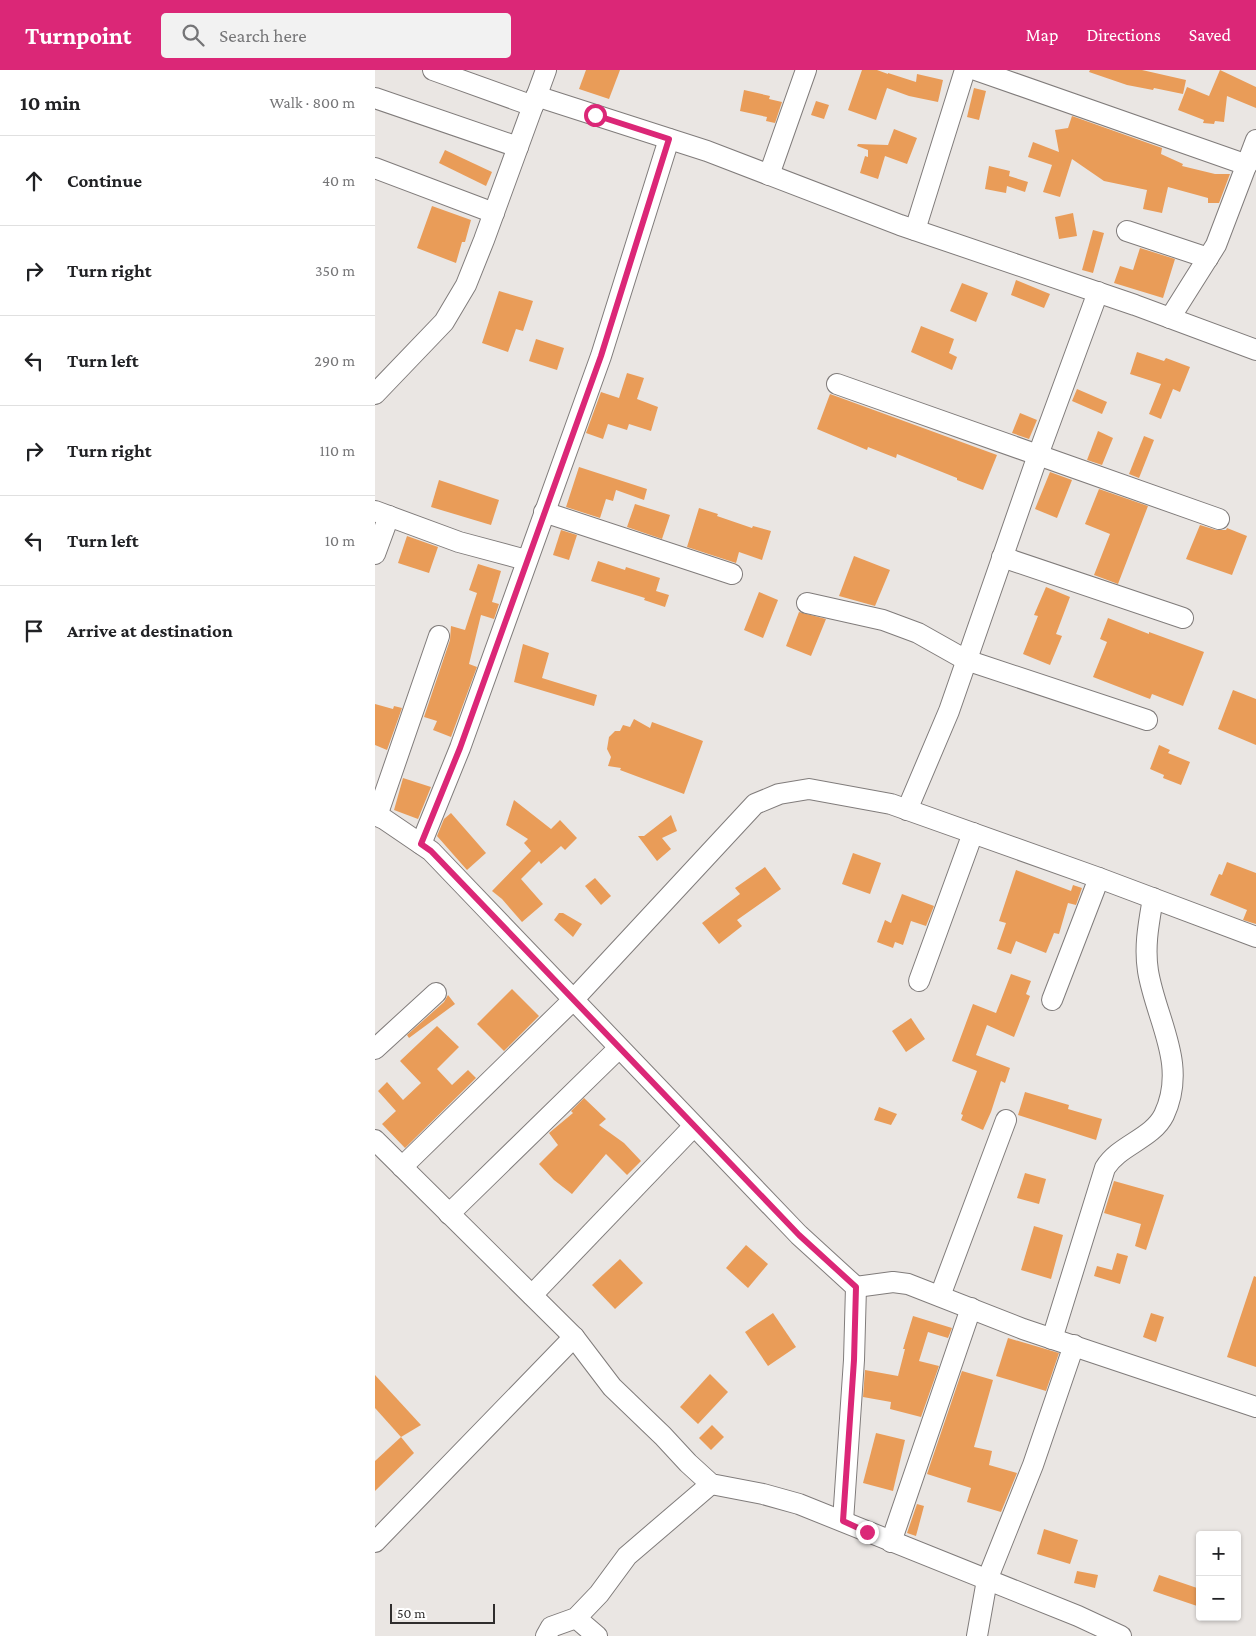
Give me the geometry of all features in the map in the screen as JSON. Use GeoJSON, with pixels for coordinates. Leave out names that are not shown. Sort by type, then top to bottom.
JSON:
{"type":"FeatureCollection","features":[{"type":"Feature","properties":{"kind":"street"},"geometry":{"type":"LineString","coordinates":[[433,70],[534,102],[707,151],[915,230],[1098,292],[1256,350]]}},
{"type":"Feature","properties":{"kind":"street"},"geometry":{"type":"LineString","coordinates":[[375,394],[444,322],[466,285],[546,70]]}},
{"type":"Feature","properties":{"kind":"street"},"geometry":{"type":"LineString","coordinates":[[769,175],[806,70]]}},
{"type":"Feature","properties":{"kind":"street"},"geometry":{"type":"LineString","coordinates":[[915,230],[965,70]]}},
{"type":"Feature","properties":{"kind":"street"},"geometry":{"type":"LineString","coordinates":[[976,70],[1247,165]]}},
{"type":"Feature","properties":{"kind":"street"},"geometry":{"type":"LineString","coordinates":[[375,98],[518,148]]}},
{"type":"Feature","properties":{"kind":"street"},"geometry":{"type":"LineString","coordinates":[[421,844],[460,748],[526,560],[601,356],[669,139]]}},
{"type":"Feature","properties":{"kind":"street"},"geometry":{"type":"LineString","coordinates":[[1170,318],[1216,245],[1256,140]]}},
{"type":"Feature","properties":{"kind":"street"},"geometry":{"type":"LineString","coordinates":[[375,168],[494,213]]}},
{"type":"Feature","properties":{"kind":"street"},"geometry":{"type":"LineString","coordinates":[[1127,230],[1208,258]]}},
{"type":"Feature","properties":{"kind":"street"},"geometry":{"type":"LineString","coordinates":[[907,810],[949,711],[1038,455],[1098,292]]}},
{"type":"Feature","properties":{"kind":"street"},"geometry":{"type":"LineString","coordinates":[[837,384],[1219,519]]}},
{"type":"Feature","properties":{"kind":"street"},"geometry":{"type":"LineString","coordinates":[[544,512],[732,574]]}},
{"type":"Feature","properties":{"kind":"street"},"geometry":{"type":"LineString","coordinates":[[375,554],[382,514],[459,542],[526,560]]}},
{"type":"Feature","properties":{"kind":"street"},"geometry":{"type":"LineString","coordinates":[[1002,558],[1183,618]]}},
{"type":"Feature","properties":{"kind":"street"},"geometry":{"type":"LineString","coordinates":[[807,602],[883,620],[919,634],[966,660],[1147,720]]}},
{"type":"Feature","properties":{"kind":"street"},"geometry":{"type":"LineString","coordinates":[[439,636],[376,816],[431,851],[799,1235],[856,1287],[854,1360],[843,1521]]}},
{"type":"Feature","properties":{"kind":"street"},"geometry":{"type":"LineString","coordinates":[[389,1160],[573,1000],[755,804],[779,794],[809,789],[891,804],[1099,878],[1256,937]]}},
{"type":"Feature","properties":{"kind":"street"},"geometry":{"type":"LineString","coordinates":[[919,981],[973,833]]}},
{"type":"Feature","properties":{"kind":"street"},"geometry":{"type":"LineString","coordinates":[[1052,1000],[1099,878]]}},
{"type":"Feature","properties":{"kind":"street"},"geometry":{"type":"LineString","coordinates":[[1052,1339],[1105,1168],[1115,1154],[1157,1125],[1167,1107],[1173,1078],[1172,1056],[1151,986],[1146,948],[1153,898]]}},
{"type":"Feature","properties":{"kind":"street"},"geometry":{"type":"LineString","coordinates":[[375,1049],[436,993]]}},
{"type":"Feature","properties":{"kind":"street"},"geometry":{"type":"LineString","coordinates":[[449,1214],[619,1048]]}},
{"type":"Feature","properties":{"kind":"street"},"geometry":{"type":"LineString","coordinates":[[940,1296],[1005,1120]]}},
{"type":"Feature","properties":{"kind":"street"},"geometry":{"type":"LineString","coordinates":[[532,1295],[694,1126]]}},
{"type":"Feature","properties":{"kind":"street"},"geometry":{"type":"LineString","coordinates":[[375,1140],[389,1160],[449,1214],[574,1337],[612,1387],[711,1484],[763,1494],[799,1504],[1078,1616],[1121,1636]]}},
{"type":"Feature","properties":{"kind":"street"},"geometry":{"type":"LineString","coordinates":[[856,1287],[893,1282],[908,1284],[1052,1339],[1256,1407]]}},
{"type":"Feature","properties":{"kind":"street"},"geometry":{"type":"LineString","coordinates":[[891,1542],[971,1308]]}},
{"type":"Feature","properties":{"kind":"street"},"geometry":{"type":"LineString","coordinates":[[375,1542],[574,1337]]}},
{"type":"Feature","properties":{"kind":"street"},"geometry":{"type":"LineString","coordinates":[[977,1636],[987,1580],[1033,1465],[1074,1345]]}},
{"type":"Feature","properties":{"kind":"street"},"geometry":{"type":"LineString","coordinates":[[545,1636],[551,1627],[576,1618],[599,1594],[627,1556],[711,1484]]}},
{"type":"Feature","properties":{"kind":"street"},"geometry":{"type":"LineString","coordinates":[[576,1618],[597,1636]]}},
{"type":"Feature","properties":{"kind":"building"},"geometry":{"type":"Polygon","coordinates":[[[586,70],[620,70],[609,99],[579,89],[586,70]]]}},
{"type":"Feature","properties":{"kind":"building"},"geometry":{"type":"Polygon","coordinates":[[[862,70],[877,70],[916,82],[917,74],[943,80],[938,102],[909,96],[887,88],[876,120],[848,110],[862,70]]]}},
{"type":"Feature","properties":{"kind":"building"},"geometry":{"type":"Polygon","coordinates":[[[1090,70],[1142,70],[1186,80],[1183,94],[1127,85],[1089,72],[1090,70]]]}},
{"type":"Feature","properties":{"kind":"building"},"geometry":{"type":"Polygon","coordinates":[[[1220,70],[1256,87],[1256,108],[1227,96],[1224,122],[1215,121],[1214,124],[1203,123],[1204,120],[1178,110],[1187,87],[1209,96],[1220,70]]]}},
{"type":"Feature","properties":{"kind":"building"},"geometry":{"type":"Polygon","coordinates":[[[974,88],[986,91],[979,120],[967,117],[974,88]]]}},
{"type":"Feature","properties":{"kind":"building"},"geometry":{"type":"Polygon","coordinates":[[[744,90],[770,96],[769,99],[782,102],[775,123],[766,121],[767,117],[740,111],[744,90]]]}},
{"type":"Feature","properties":{"kind":"building"},"geometry":{"type":"Polygon","coordinates":[[[816,101],[829,105],[824,119],[811,115],[816,101]]]}},
{"type":"Feature","properties":{"kind":"building"},"geometry":{"type":"Polygon","coordinates":[[[1072,116],[1162,148],[1161,154],[1183,164],[1182,166],[1215,174],[1230,174],[1219,203],[1208,203],[1208,198],[1168,187],[1162,213],[1143,209],[1147,190],[1104,181],[1072,159],[1060,197],[1043,192],[1052,165],[1028,157],[1033,142],[1059,152],[1055,130],[1068,128],[1072,116]]]}},
{"type":"Feature","properties":{"kind":"building"},"geometry":{"type":"Polygon","coordinates":[[[894,129],[917,138],[907,164],[885,156],[878,179],[860,173],[865,156],[868,157],[868,150],[857,146],[858,144],[888,145],[894,129]]]}},
{"type":"Feature","properties":{"kind":"building"},"geometry":{"type":"Polygon","coordinates":[[[445,150],[492,172],[486,186],[439,163],[445,150]]]}},
{"type":"Feature","properties":{"kind":"building"},"geometry":{"type":"Polygon","coordinates":[[[989,166],[1010,171],[1009,176],[1028,182],[1025,192],[1007,186],[1006,193],[985,189],[989,166]]]}},
{"type":"Feature","properties":{"kind":"building"},"geometry":{"type":"Polygon","coordinates":[[[432,206],[471,220],[465,242],[462,242],[456,263],[417,248],[432,206]]]}},
{"type":"Feature","properties":{"kind":"building"},"geometry":{"type":"Polygon","coordinates":[[[1073,213],[1077,236],[1059,239],[1055,217],[1073,213]]]}},
{"type":"Feature","properties":{"kind":"building"},"geometry":{"type":"Polygon","coordinates":[[[1093,230],[1104,233],[1093,273],[1082,270],[1093,230]]]}},
{"type":"Feature","properties":{"kind":"building"},"geometry":{"type":"Polygon","coordinates":[[[1140,248],[1175,259],[1163,298],[1114,283],[1120,266],[1133,270],[1140,248]]]}},
{"type":"Feature","properties":{"kind":"building"},"geometry":{"type":"Polygon","coordinates":[[[1016,280],[1050,294],[1044,308],[1011,295],[1016,280]]]}},
{"type":"Feature","properties":{"kind":"building"},"geometry":{"type":"Polygon","coordinates":[[[962,283],[988,293],[976,322],[950,311],[962,283]]]}},
{"type":"Feature","properties":{"kind":"building"},"geometry":{"type":"Polygon","coordinates":[[[499,291],[533,301],[523,331],[516,329],[508,352],[482,343],[499,291]]]}},
{"type":"Feature","properties":{"kind":"building"},"geometry":{"type":"Polygon","coordinates":[[[921,326],[954,339],[949,353],[957,357],[952,370],[911,352],[921,326]]]}},
{"type":"Feature","properties":{"kind":"building"},"geometry":{"type":"Polygon","coordinates":[[[536,339],[564,348],[557,370],[529,361],[536,339]]]}},
{"type":"Feature","properties":{"kind":"building"},"geometry":{"type":"Polygon","coordinates":[[[1137,352],[1164,361],[1166,358],[1190,367],[1180,392],[1173,389],[1161,419],[1149,414],[1161,384],[1130,374],[1137,352]]]}},
{"type":"Feature","properties":{"kind":"building"},"geometry":{"type":"Polygon","coordinates":[[[627,373],[644,378],[637,399],[658,407],[651,431],[629,424],[627,430],[608,424],[603,439],[586,433],[601,392],[619,398],[627,373]]]}},
{"type":"Feature","properties":{"kind":"building"},"geometry":{"type":"Polygon","coordinates":[[[1077,389],[1107,402],[1102,414],[1072,401],[1077,389]]]}},
{"type":"Feature","properties":{"kind":"building"},"geometry":{"type":"Polygon","coordinates":[[[830,394],[997,455],[983,490],[897,454],[896,458],[868,447],[867,450],[817,429],[830,394]]]}},
{"type":"Feature","properties":{"kind":"building"},"geometry":{"type":"Polygon","coordinates":[[[1020,413],[1037,420],[1029,439],[1012,433],[1020,413]]]}},
{"type":"Feature","properties":{"kind":"building"},"geometry":{"type":"Polygon","coordinates":[[[1098,431],[1113,438],[1102,465],[1087,460],[1098,431]]]}},
{"type":"Feature","properties":{"kind":"building"},"geometry":{"type":"Polygon","coordinates":[[[1144,436],[1154,440],[1139,478],[1129,474],[1144,436]]]}},
{"type":"Feature","properties":{"kind":"building"},"geometry":{"type":"Polygon","coordinates":[[[579,467],[647,489],[644,500],[616,490],[613,501],[606,499],[600,518],[566,507],[579,467]]]}},
{"type":"Feature","properties":{"kind":"building"},"geometry":{"type":"Polygon","coordinates":[[[1050,472],[1072,480],[1057,518],[1035,509],[1050,472]]]}},
{"type":"Feature","properties":{"kind":"building"},"geometry":{"type":"Polygon","coordinates":[[[439,480],[499,500],[491,525],[431,507],[439,480]]]}},
{"type":"Feature","properties":{"kind":"building"},"geometry":{"type":"Polygon","coordinates":[[[1099,489],[1148,506],[1118,584],[1094,575],[1110,534],[1085,524],[1099,489]]]}},
{"type":"Feature","properties":{"kind":"building"},"geometry":{"type":"Polygon","coordinates":[[[635,504],[670,515],[662,539],[627,527],[635,504]]]}},
{"type":"Feature","properties":{"kind":"building"},"geometry":{"type":"Polygon","coordinates":[[[699,508],[752,528],[753,526],[771,531],[762,560],[739,552],[736,563],[687,547],[699,508]]]}},
{"type":"Feature","properties":{"kind":"building"},"geometry":{"type":"Polygon","coordinates":[[[1200,525],[1216,530],[1226,530],[1227,528],[1247,536],[1232,575],[1186,559],[1200,525]]]}},
{"type":"Feature","properties":{"kind":"building"},"geometry":{"type":"Polygon","coordinates":[[[561,530],[577,535],[569,560],[553,555],[561,530]]]}},
{"type":"Feature","properties":{"kind":"building"},"geometry":{"type":"Polygon","coordinates":[[[407,536],[438,547],[429,573],[398,563],[407,536]]]}},
{"type":"Feature","properties":{"kind":"building"},"geometry":{"type":"Polygon","coordinates":[[[854,556],[890,570],[875,606],[839,596],[854,556]]]}},
{"type":"Feature","properties":{"kind":"building"},"geometry":{"type":"Polygon","coordinates":[[[598,561],[625,570],[626,567],[660,578],[656,591],[669,595],[665,607],[644,600],[645,598],[591,581],[598,561]]]}},
{"type":"Feature","properties":{"kind":"building"},"geometry":{"type":"Polygon","coordinates":[[[478,564],[501,571],[492,602],[499,604],[494,619],[481,615],[469,664],[477,667],[451,737],[433,730],[437,721],[424,717],[450,640],[451,626],[465,630],[477,593],[469,590],[478,564]]]}},
{"type":"Feature","properties":{"kind":"building"},"geometry":{"type":"Polygon","coordinates":[[[1046,587],[1070,597],[1056,634],[1062,636],[1050,665],[1023,654],[1038,616],[1034,615],[1046,587]]]}},
{"type":"Feature","properties":{"kind":"building"},"geometry":{"type":"Polygon","coordinates":[[[759,592],[778,600],[763,638],[744,630],[759,592]]]}},
{"type":"Feature","properties":{"kind":"building"},"geometry":{"type":"Polygon","coordinates":[[[799,612],[826,619],[811,656],[786,646],[799,612]]]}},
{"type":"Feature","properties":{"kind":"building"},"geometry":{"type":"Polygon","coordinates":[[[1108,618],[1204,652],[1183,706],[1152,694],[1150,699],[1093,677],[1107,642],[1100,639],[1108,618]]]}},
{"type":"Feature","properties":{"kind":"building"},"geometry":{"type":"Polygon","coordinates":[[[523,644],[549,653],[542,678],[597,695],[594,706],[514,682],[523,644]]]}},
{"type":"Feature","properties":{"kind":"building"},"geometry":{"type":"Polygon","coordinates":[[[1233,690],[1256,699],[1256,745],[1218,729],[1233,690]]]}},
{"type":"Feature","properties":{"kind":"building"},"geometry":{"type":"Polygon","coordinates":[[[375,704],[393,709],[394,706],[402,708],[387,750],[375,745],[375,704]]]}},
{"type":"Feature","properties":{"kind":"building"},"geometry":{"type":"Polygon","coordinates":[[[634,719],[650,728],[652,722],[703,741],[684,794],[620,770],[621,768],[608,766],[611,757],[607,749],[609,737],[615,731],[620,731],[623,725],[630,727],[634,719]]]}},
{"type":"Feature","properties":{"kind":"building"},"geometry":{"type":"Polygon","coordinates":[[[1159,745],[1170,750],[1168,753],[1190,762],[1181,785],[1163,778],[1164,775],[1150,769],[1159,745]]]}},
{"type":"Feature","properties":{"kind":"building"},"geometry":{"type":"Polygon","coordinates":[[[403,778],[431,787],[418,819],[394,810],[403,778]]]}},
{"type":"Feature","properties":{"kind":"building"},"geometry":{"type":"Polygon","coordinates":[[[514,800],[551,829],[560,820],[577,838],[565,850],[561,846],[541,864],[539,861],[521,879],[543,904],[522,922],[502,899],[492,891],[531,851],[524,843],[528,839],[506,825],[514,800]]]}},
{"type":"Feature","properties":{"kind":"building"},"geometry":{"type":"Polygon","coordinates":[[[451,813],[486,853],[467,870],[437,836],[444,819],[451,813]]]}},
{"type":"Feature","properties":{"kind":"building"},"geometry":{"type":"Polygon","coordinates":[[[671,815],[677,831],[662,838],[671,849],[657,861],[638,836],[644,836],[671,815]]]}},
{"type":"Feature","properties":{"kind":"building"},"geometry":{"type":"Polygon","coordinates":[[[853,853],[881,863],[870,894],[842,884],[853,853]]]}},
{"type":"Feature","properties":{"kind":"building"},"geometry":{"type":"Polygon","coordinates":[[[1227,862],[1256,873],[1256,924],[1243,920],[1247,910],[1210,895],[1219,874],[1222,875],[1227,862]]]}},
{"type":"Feature","properties":{"kind":"building"},"geometry":{"type":"Polygon","coordinates":[[[765,867],[781,889],[737,920],[742,926],[719,944],[702,923],[740,894],[735,888],[765,867]]]}},
{"type":"Feature","properties":{"kind":"building"},"geometry":{"type":"Polygon","coordinates":[[[1016,870],[1071,891],[1073,885],[1082,888],[1076,905],[1068,903],[1059,934],[1054,933],[1046,953],[1016,941],[1011,954],[997,949],[1006,923],[999,921],[1016,870]]]}},
{"type":"Feature","properties":{"kind":"building"},"geometry":{"type":"Polygon","coordinates":[[[595,878],[611,896],[601,905],[585,886],[595,878]]]}},
{"type":"Feature","properties":{"kind":"building"},"geometry":{"type":"Polygon","coordinates":[[[902,894],[934,906],[926,926],[911,921],[903,945],[895,942],[893,948],[877,942],[885,920],[891,923],[902,894]]]}},
{"type":"Feature","properties":{"kind":"building"},"geometry":{"type":"Polygon","coordinates":[[[559,913],[563,913],[582,924],[573,937],[554,920],[559,913]]]}},
{"type":"Feature","properties":{"kind":"building"},"geometry":{"type":"Polygon","coordinates":[[[1011,974],[1031,981],[1026,994],[1030,996],[1014,1037],[987,1025],[976,1055],[1010,1068],[1005,1083],[1001,1081],[983,1130],[961,1120],[963,1115],[961,1114],[977,1071],[952,1061],[973,1004],[996,1013],[1011,974]]]}},
{"type":"Feature","properties":{"kind":"building"},"geometry":{"type":"Polygon","coordinates":[[[512,989],[539,1016],[504,1051],[477,1024],[512,989]]]}},
{"type":"Feature","properties":{"kind":"building"},"geometry":{"type":"Polygon","coordinates":[[[448,995],[455,1004],[409,1038],[407,1035],[444,1002],[448,995]]]}},
{"type":"Feature","properties":{"kind":"building"},"geometry":{"type":"Polygon","coordinates":[[[911,1018],[925,1039],[906,1052],[892,1031],[911,1018]]]}},
{"type":"Feature","properties":{"kind":"building"},"geometry":{"type":"Polygon","coordinates":[[[437,1026],[459,1047],[437,1069],[452,1085],[468,1070],[476,1078],[405,1148],[382,1124],[396,1111],[378,1091],[387,1082],[403,1100],[421,1083],[400,1061],[437,1026]]]}},
{"type":"Feature","properties":{"kind":"building"},"geometry":{"type":"Polygon","coordinates":[[[1025,1092],[1069,1105],[1068,1109],[1102,1119],[1096,1140],[1018,1115],[1025,1092]]]}},
{"type":"Feature","properties":{"kind":"building"},"geometry":{"type":"Polygon","coordinates":[[[584,1098],[606,1119],[599,1125],[624,1143],[641,1161],[627,1175],[606,1154],[572,1194],[554,1180],[539,1164],[558,1145],[549,1133],[573,1113],[571,1111],[584,1098]]]}},
{"type":"Feature","properties":{"kind":"building"},"geometry":{"type":"Polygon","coordinates":[[[879,1107],[897,1114],[891,1125],[874,1120],[879,1107]]]}},
{"type":"Feature","properties":{"kind":"building"},"geometry":{"type":"Polygon","coordinates":[[[1025,1173],[1046,1179],[1039,1204],[1017,1198],[1025,1173]]]}},
{"type":"Feature","properties":{"kind":"building"},"geometry":{"type":"Polygon","coordinates":[[[1114,1181],[1164,1195],[1146,1250],[1135,1246],[1141,1224],[1104,1213],[1114,1181]]]}},
{"type":"Feature","properties":{"kind":"building"},"geometry":{"type":"Polygon","coordinates":[[[1034,1226],[1063,1235],[1051,1279],[1021,1270],[1034,1226]]]}},
{"type":"Feature","properties":{"kind":"building"},"geometry":{"type":"Polygon","coordinates":[[[746,1245],[768,1264],[748,1288],[726,1268],[746,1245]]]}},
{"type":"Feature","properties":{"kind":"building"},"geometry":{"type":"Polygon","coordinates":[[[1117,1253],[1128,1256],[1120,1284],[1094,1276],[1097,1266],[1112,1270],[1117,1253]]]}},
{"type":"Feature","properties":{"kind":"building"},"geometry":{"type":"Polygon","coordinates":[[[620,1259],[643,1283],[615,1309],[592,1285],[620,1259]]]}},
{"type":"Feature","properties":{"kind":"building"},"geometry":{"type":"Polygon","coordinates":[[[1254,1276],[1256,1277],[1256,1367],[1227,1357],[1254,1276]]]}},
{"type":"Feature","properties":{"kind":"building"},"geometry":{"type":"Polygon","coordinates":[[[773,1313],[796,1347],[768,1366],[745,1332],[773,1313]]]}},
{"type":"Feature","properties":{"kind":"building"},"geometry":{"type":"Polygon","coordinates":[[[1151,1313],[1164,1317],[1156,1342],[1143,1337],[1151,1313]]]}},
{"type":"Feature","properties":{"kind":"building"},"geometry":{"type":"Polygon","coordinates":[[[913,1316],[952,1328],[948,1338],[928,1332],[919,1361],[939,1366],[921,1417],[890,1409],[891,1402],[863,1397],[865,1370],[898,1376],[905,1349],[903,1349],[913,1316]]]}},
{"type":"Feature","properties":{"kind":"building"},"geometry":{"type":"Polygon","coordinates":[[[1008,1338],[1059,1353],[1046,1391],[996,1376],[1008,1338]]]}},
{"type":"Feature","properties":{"kind":"building"},"geometry":{"type":"Polygon","coordinates":[[[962,1371],[993,1380],[974,1447],[992,1451],[989,1465],[1017,1473],[1001,1512],[967,1502],[971,1488],[927,1474],[962,1371]]]}},
{"type":"Feature","properties":{"kind":"building"},"geometry":{"type":"Polygon","coordinates":[[[710,1374],[728,1392],[698,1424],[680,1407],[710,1374]]]}},
{"type":"Feature","properties":{"kind":"building"},"geometry":{"type":"Polygon","coordinates":[[[375,1375],[421,1425],[401,1437],[375,1408],[375,1375]]]}},
{"type":"Feature","properties":{"kind":"building"},"geometry":{"type":"Polygon","coordinates":[[[712,1425],[724,1437],[711,1450],[699,1438],[712,1425]]]}},
{"type":"Feature","properties":{"kind":"building"},"geometry":{"type":"Polygon","coordinates":[[[876,1433],[905,1440],[893,1491],[863,1483],[876,1433]]]}},
{"type":"Feature","properties":{"kind":"building"},"geometry":{"type":"Polygon","coordinates":[[[401,1437],[414,1453],[375,1491],[375,1461],[401,1437]]]}},
{"type":"Feature","properties":{"kind":"building"},"geometry":{"type":"Polygon","coordinates":[[[917,1504],[924,1506],[916,1536],[907,1533],[917,1504]]]}},
{"type":"Feature","properties":{"kind":"building"},"geometry":{"type":"Polygon","coordinates":[[[1044,1529],[1078,1540],[1070,1564],[1037,1554],[1044,1529]]]}},
{"type":"Feature","properties":{"kind":"building"},"geometry":{"type":"Polygon","coordinates":[[[1077,1571],[1098,1575],[1095,1588],[1074,1583],[1077,1571]]]}},
{"type":"Feature","properties":{"kind":"building"},"geometry":{"type":"Polygon","coordinates":[[[1159,1575],[1196,1588],[1196,1606],[1153,1591],[1159,1575]]]}},
{"type":"Feature","properties":{"kind":"route"},"geometry":{"type":"LineString","coordinates":[[595,115],[669,139],[601,356],[526,560],[460,748],[421,844],[431,851],[799,1235],[856,1287],[854,1360],[843,1521],[867,1532]]}}]}
